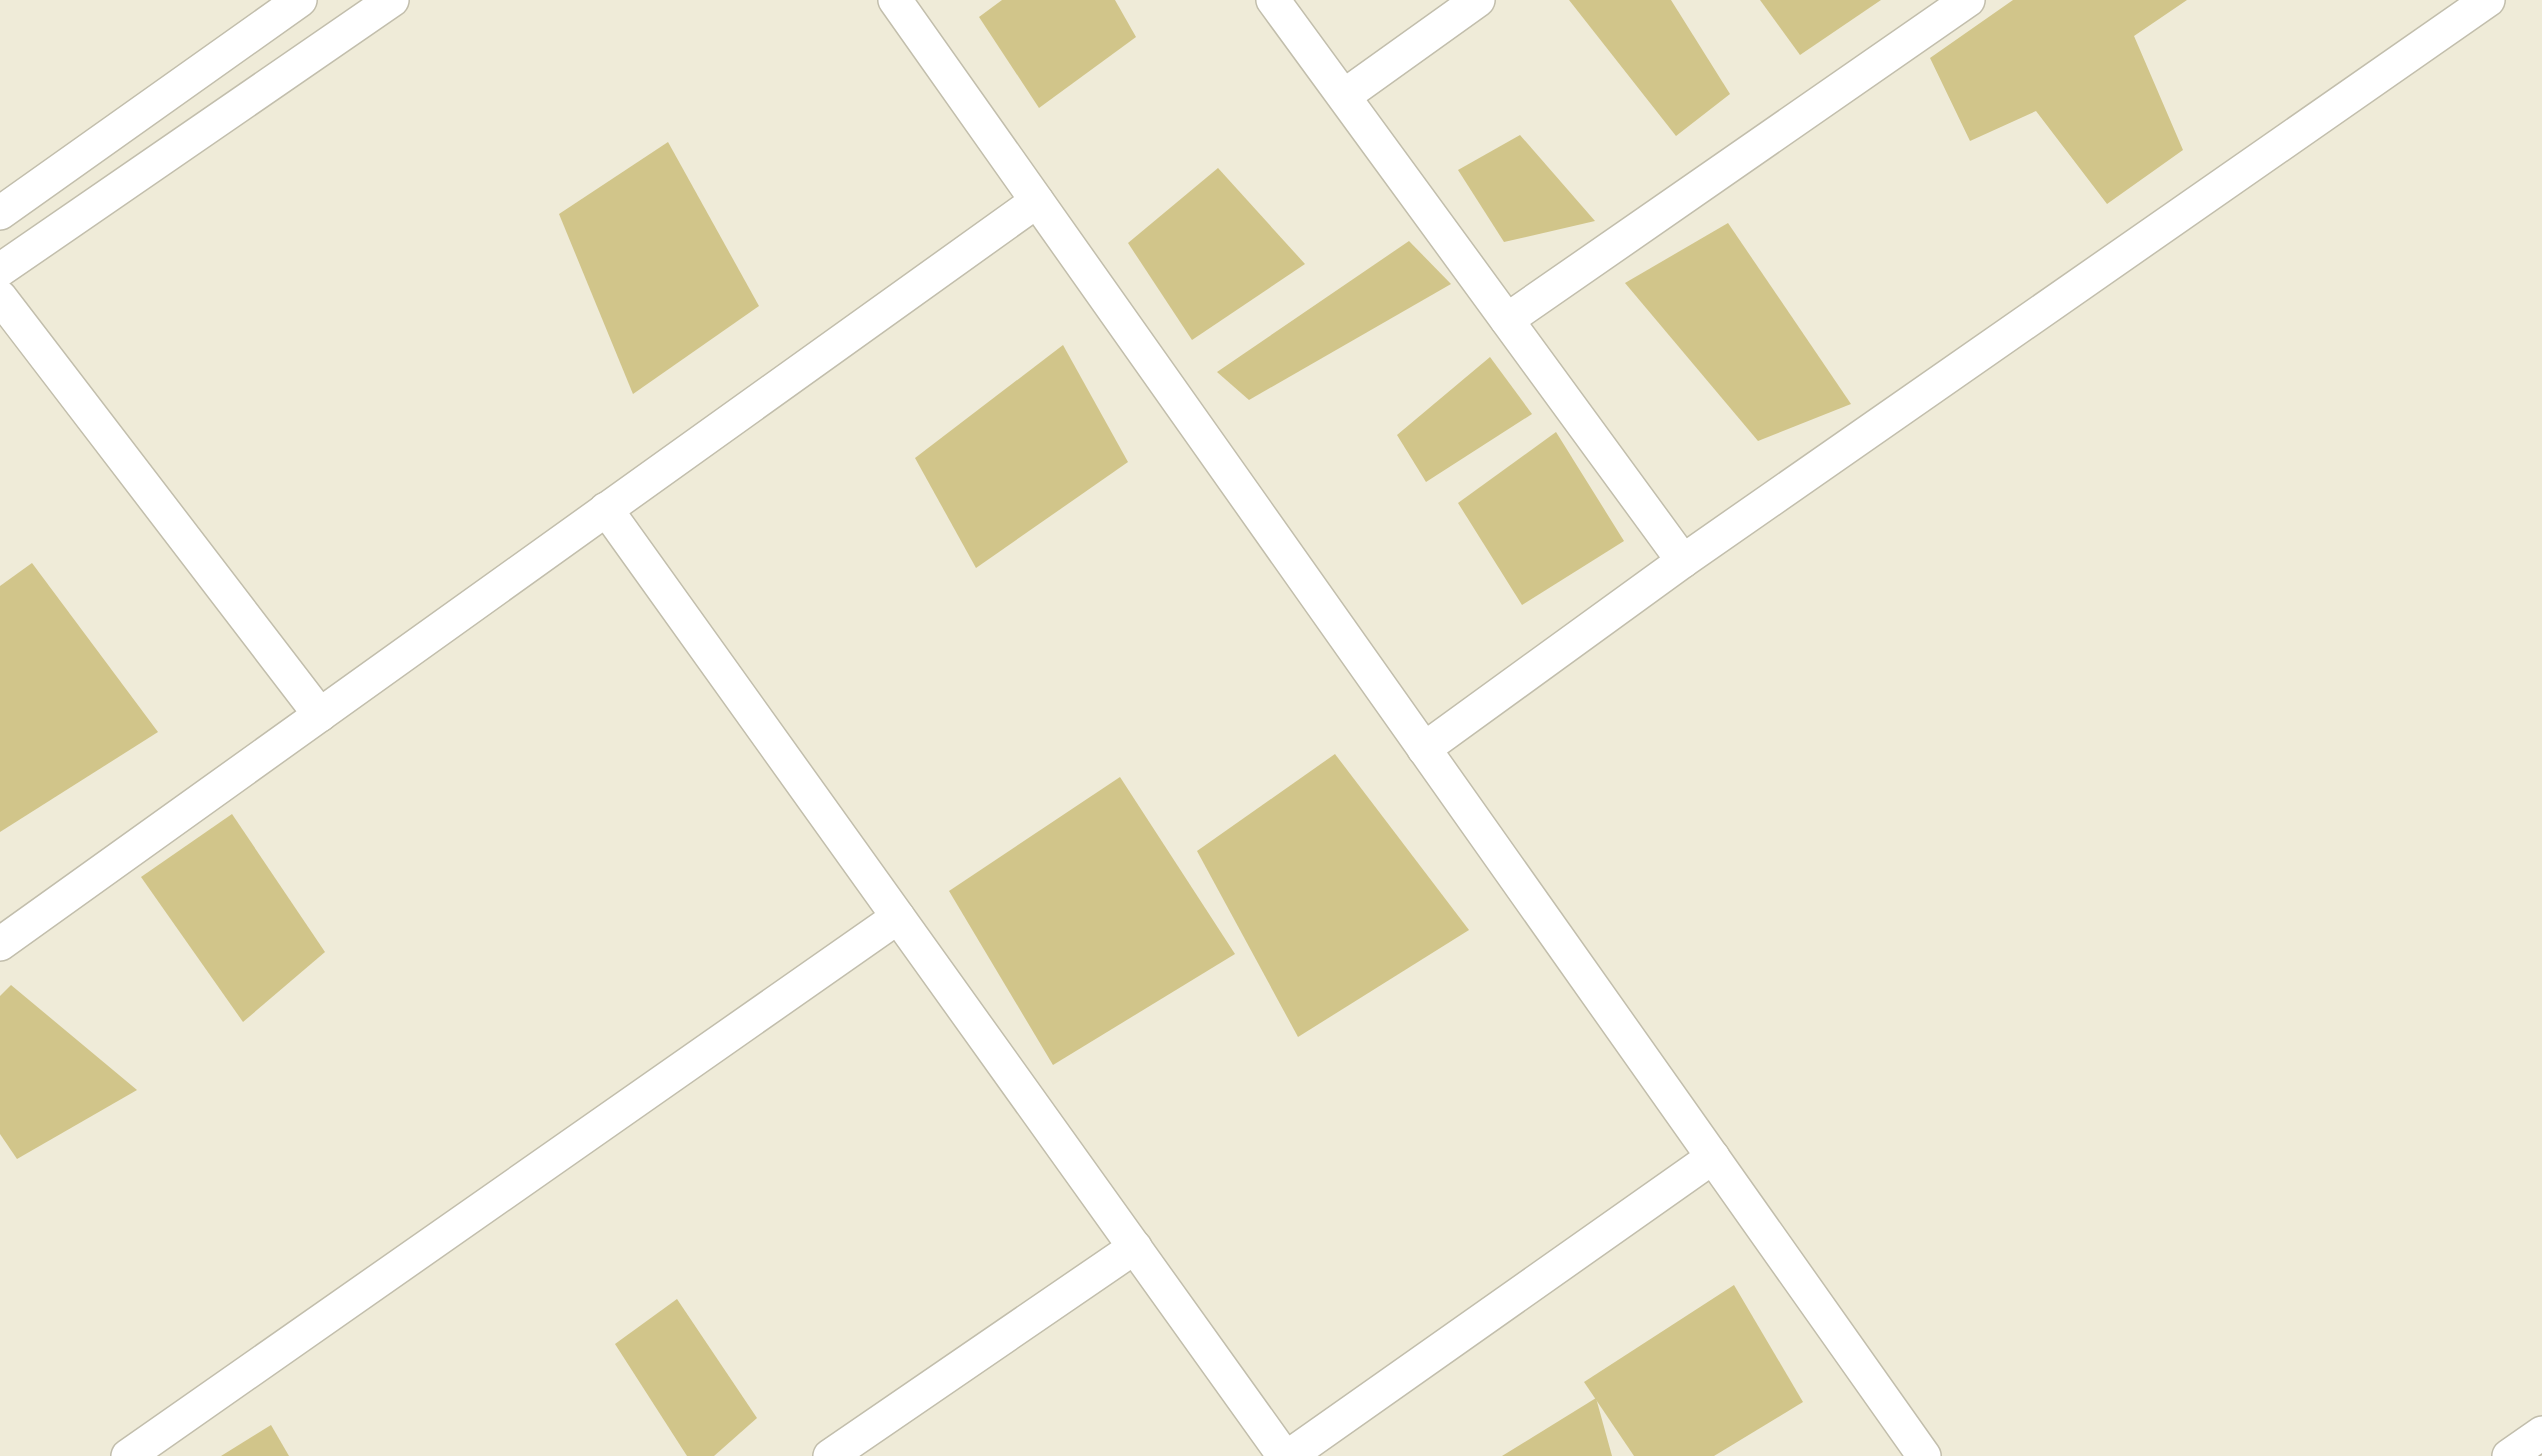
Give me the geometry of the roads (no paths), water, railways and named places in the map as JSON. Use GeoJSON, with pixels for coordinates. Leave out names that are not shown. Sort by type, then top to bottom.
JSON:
{"type":"FeatureCollection","features":[{"type":"Feature","properties":{"kind":"street"},"geometry":{"type":"LineString","coordinates":[[0,213],[300,0]]}},
{"type":"Feature","properties":{"kind":"street"},"geometry":{"type":"LineString","coordinates":[[0,270],[392,0]]}},
{"type":"Feature","properties":{"kind":"street"},"geometry":{"type":"LineString","coordinates":[[895,0],[1924,1456]]}},
{"type":"Feature","properties":{"kind":"street"},"geometry":{"type":"LineString","coordinates":[[1273,0],[1683,561]]}},
{"type":"Feature","properties":{"kind":"street"},"geometry":{"type":"LineString","coordinates":[[1344,96],[1478,0]]}},
{"type":"Feature","properties":{"kind":"street"},"geometry":{"type":"LineString","coordinates":[[1507,320],[1968,0]]}},
{"type":"Feature","properties":{"kind":"street"},"geometry":{"type":"LineString","coordinates":[[1424,749],[1683,561],[2488,0]]}},
{"type":"Feature","properties":{"kind":"street"},"geometry":{"type":"LineString","coordinates":[[0,944],[1037,201]]}},
{"type":"Feature","properties":{"kind":"street"},"geometry":{"type":"LineString","coordinates":[[0,297],[320,715]]}},
{"type":"Feature","properties":{"kind":"street"},"geometry":{"type":"LineString","coordinates":[[606,509],[1284,1456]]}},
{"type":"Feature","properties":{"kind":"street"},"geometry":{"type":"LineString","coordinates":[[128,1456],[898,917]]}},
{"type":"Feature","properties":{"kind":"street"},"geometry":{"type":"LineString","coordinates":[[1289,1456],[1713,1157]]}},
{"type":"Feature","properties":{"kind":"street"},"geometry":{"type":"LineString","coordinates":[[830,1456],[1135,1247]]}},
{"type":"Feature","properties":{"kind":"street"},"geometry":{"type":"LineString","coordinates":[[2509,1456],[2542,1433]]}}]}
